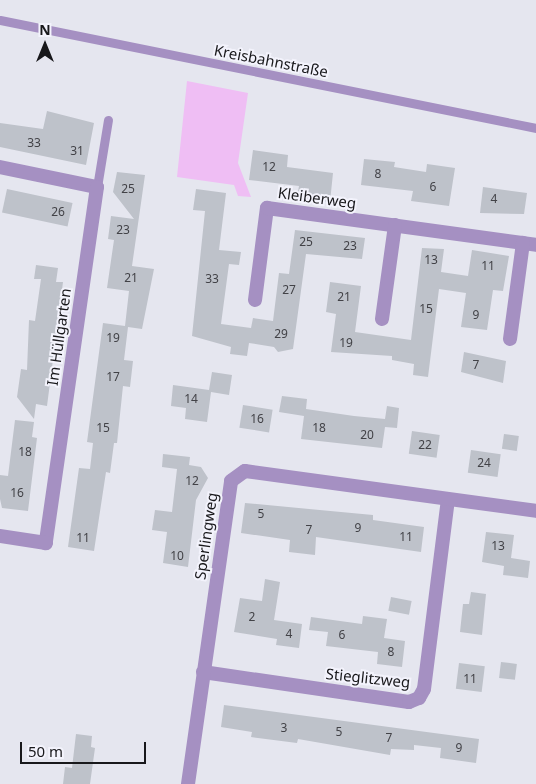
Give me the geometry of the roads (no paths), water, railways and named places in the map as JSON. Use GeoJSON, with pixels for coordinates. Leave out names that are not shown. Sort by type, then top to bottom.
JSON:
{"type":"FeatureCollection","features":[{"type":"Feature","properties":{"kind":"street"},"geometry":{"type":"LineString","coordinates":[[0,167],[97,187]]}},
{"type":"Feature","properties":{"kind":"street","name":"Im Hüllgarten"},"geometry":{"type":"LineString","coordinates":[[0,536],[46,543],[97,187]]}},
{"type":"Feature","properties":{"kind":"street","name":"Kleiberweg"},"geometry":{"type":"LineString","coordinates":[[255,300],[267,208],[530,244],[510,339]]}},
{"type":"Feature","properties":{"kind":"street"},"geometry":{"type":"LineString","coordinates":[[382,319],[395,225]]}},
{"type":"Feature","properties":{"kind":"street","name":"Sperlingweg"},"geometry":{"type":"LineString","coordinates":[[188,784],[231,481],[245,471],[536,511]]}},
{"type":"Feature","properties":{"kind":"street","name":"Stieglitzweg"},"geometry":{"type":"LineString","coordinates":[[203,672],[409,702],[419,698],[424,690],[448,500]]}},
{"type":"Feature","properties":{"kind":"lane","name":"Kreisbahnstraße"},"geometry":{"type":"LineString","coordinates":[[0,20],[536,128]]}},
{"type":"Feature","properties":{"kind":"lane"},"geometry":{"type":"LineString","coordinates":[[97,187],[108,120]]}}]}
